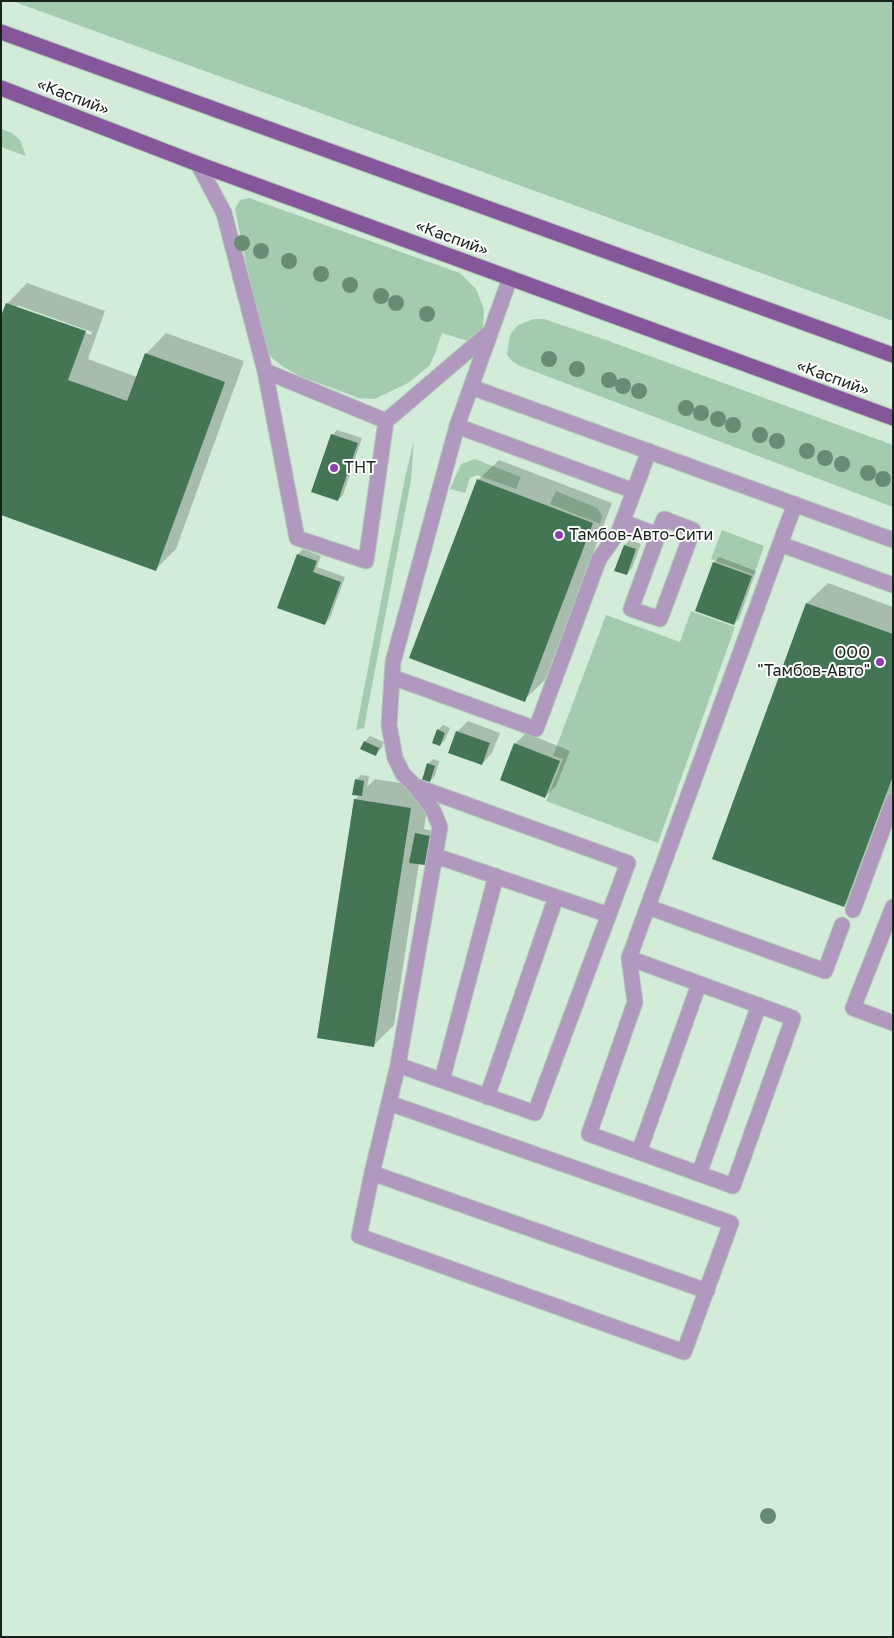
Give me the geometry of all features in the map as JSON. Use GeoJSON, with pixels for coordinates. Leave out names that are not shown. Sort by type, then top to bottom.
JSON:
{"type":"FeatureCollection","features":[{"type":"Feature","properties":{"kind":"main road"},"geometry":{"type":"LineString","coordinates":[[1,32],[893,355]]}},
{"type":"Feature","properties":{"kind":"main road","name":"«Каспий»"},"geometry":{"type":"LineString","coordinates":[[1,88],[198,164],[893,418]]}},
{"type":"Feature","properties":{"kind":"lane"},"geometry":{"type":"LineString","coordinates":[[198,164],[224,214],[265,371],[297,538],[366,561],[386,421],[491,331]]}},
{"type":"Feature","properties":{"kind":"lane"},"geometry":{"type":"LineString","coordinates":[[389,1103],[731,1223],[684,1352],[360,1236],[372,1173],[398,1065],[440,827],[433,810],[415,786],[403,774],[395,758],[389,725],[393,662],[456,426],[510,278]]}},
{"type":"Feature","properties":{"kind":"lane"},"geometry":{"type":"LineString","coordinates":[[265,371],[386,421]]}},
{"type":"Feature","properties":{"kind":"lane"},"geometry":{"type":"LineString","coordinates":[[471,387],[893,540]]}},
{"type":"Feature","properties":{"kind":"lane"},"geometry":{"type":"LineString","coordinates":[[456,426],[634,491]]}},
{"type":"Feature","properties":{"kind":"lane"},"geometry":{"type":"LineString","coordinates":[[392,677],[536,729],[599,559],[619,531],[649,451]]}},
{"type":"Feature","properties":{"kind":"lane"},"geometry":{"type":"LineString","coordinates":[[629,958],[793,1018],[733,1186],[589,1134],[635,1002],[629,958],[794,504]]}},
{"type":"Feature","properties":{"kind":"lane"},"geometry":{"type":"LineString","coordinates":[[664,519],[693,530],[660,619],[631,608],[658,535],[664,519]]}},
{"type":"Feature","properties":{"kind":"lane"},"geometry":{"type":"LineString","coordinates":[[623,522],[658,535]]}},
{"type":"Feature","properties":{"kind":"lane"},"geometry":{"type":"LineString","coordinates":[[780,544],[893,585]]}},
{"type":"Feature","properties":{"kind":"lane"},"geometry":{"type":"LineString","coordinates":[[398,1065],[535,1113],[628,864],[415,786]]}},
{"type":"Feature","properties":{"kind":"lane"},"geometry":{"type":"LineString","coordinates":[[853,910],[893,801]]}},
{"type":"Feature","properties":{"kind":"lane"},"geometry":{"type":"LineString","coordinates":[[436,856],[609,914]]}},
{"type":"Feature","properties":{"kind":"lane"},"geometry":{"type":"LineString","coordinates":[[442,1080],[496,876]]}},
{"type":"Feature","properties":{"kind":"lane"},"geometry":{"type":"LineString","coordinates":[[487,1097],[556,897]]}},
{"type":"Feature","properties":{"kind":"lane"},"geometry":{"type":"LineString","coordinates":[[648,907],[825,971],[842,925]]}},
{"type":"Feature","properties":{"kind":"lane"},"geometry":{"type":"LineString","coordinates":[[893,907],[853,1008],[893,1023]]}},
{"type":"Feature","properties":{"kind":"lane"},"geometry":{"type":"LineString","coordinates":[[639,1152],[699,984]]}},
{"type":"Feature","properties":{"kind":"lane"},"geometry":{"type":"LineString","coordinates":[[699,1174],[759,1005]]}},
{"type":"Feature","properties":{"kind":"lane"},"geometry":{"type":"LineString","coordinates":[[372,1173],[707,1291]]}},
{"type":"Feature","properties":{"kind":"green space"},"geometry":{"type":"Polygon","coordinates":[[[12,1],[893,1],[893,321],[12,1]]]}},
{"type":"Feature","properties":{"kind":"green space"},"geometry":{"type":"Polygon","coordinates":[[[1,129],[12,133],[20,140],[26,156],[1,147],[1,129]]]}},
{"type":"Feature","properties":{"kind":"green space"},"geometry":{"type":"Polygon","coordinates":[[[249,198],[460,273],[476,289],[484,309],[483,330],[471,342],[442,333],[429,366],[408,383],[375,399],[359,398],[299,376],[282,366],[264,348],[235,209],[240,200],[249,198]]]}},
{"type":"Feature","properties":{"kind":"green space"},"geometry":{"type":"Polygon","coordinates":[[[534,319],[544,319],[606,340],[893,445],[893,507],[520,366],[507,355],[511,333],[518,325],[534,319]]]}},
{"type":"Feature","properties":{"kind":"green space"},"geometry":{"type":"Polygon","coordinates":[[[414,440],[411,480],[364,728],[356,730],[405,478],[414,440]]]}},
{"type":"Feature","properties":{"kind":"green space"},"geometry":{"type":"Polygon","coordinates":[[[475,459],[521,477],[516,489],[477,475],[470,478],[465,493],[450,489],[461,464],[475,459]]]}},
{"type":"Feature","properties":{"kind":"green space"},"geometry":{"type":"Polygon","coordinates":[[[556,491],[597,508],[602,515],[600,524],[550,504],[556,491]]]}},
{"type":"Feature","properties":{"kind":"green space"},"geometry":{"type":"Polygon","coordinates":[[[722,530],[764,546],[754,575],[711,559],[722,530]]]}},
{"type":"Feature","properties":{"kind":"green space"},"geometry":{"type":"Polygon","coordinates":[[[691,611],[735,627],[658,843],[546,801],[563,759],[553,756],[606,615],[680,642],[691,611]]]}},
{"type":"Feature","properties":{"kind":"building"},"geometry":{"type":"Polygon","coordinates":[[[6,303],[86,331],[68,380],[127,401],[145,353],[225,382],[156,571],[1,515],[1,316],[6,303]]]}},
{"type":"Feature","properties":{"kind":"building"},"geometry":{"type":"Polygon","coordinates":[[[331,434],[358,443],[338,501],[311,492],[331,434]]]}},
{"type":"Feature","properties":{"kind":"building"},"geometry":{"type":"Polygon","coordinates":[[[477,479],[593,523],[525,702],[409,658],[477,479]]]}},
{"type":"Feature","properties":{"kind":"building"},"geometry":{"type":"Polygon","coordinates":[[[624,545],[636,549],[627,575],[614,571],[624,545]]]}},
{"type":"Feature","properties":{"kind":"building"},"geometry":{"type":"Polygon","coordinates":[[[297,554],[317,561],[313,572],[341,582],[325,625],[277,608],[297,554]]]}},
{"type":"Feature","properties":{"kind":"building"},"geometry":{"type":"Polygon","coordinates":[[[713,562],[752,576],[734,625],[695,611],[713,562]]]}},
{"type":"Feature","properties":{"kind":"building"},"geometry":{"type":"Polygon","coordinates":[[[806,603],[893,634],[893,776],[844,907],[712,859],[806,603]]]}},
{"type":"Feature","properties":{"kind":"building"},"geometry":{"type":"Polygon","coordinates":[[[437,729],[445,733],[440,746],[432,743],[437,729]]]}},
{"type":"Feature","properties":{"kind":"building"},"geometry":{"type":"Polygon","coordinates":[[[456,731],[490,743],[482,765],[448,753],[456,731]]]}},
{"type":"Feature","properties":{"kind":"building"},"geometry":{"type":"Polygon","coordinates":[[[364,741],[379,748],[376,756],[360,749],[364,741]]]}},
{"type":"Feature","properties":{"kind":"building"},"geometry":{"type":"Polygon","coordinates":[[[514,743],[560,761],[545,798],[500,780],[514,743]]]}},
{"type":"Feature","properties":{"kind":"building"},"geometry":{"type":"Polygon","coordinates":[[[427,763],[435,766],[430,782],[422,780],[427,763]]]}},
{"type":"Feature","properties":{"kind":"building"},"geometry":{"type":"Polygon","coordinates":[[[355,779],[364,781],[362,796],[352,795],[355,779]]]}},
{"type":"Feature","properties":{"kind":"building"},"geometry":{"type":"Polygon","coordinates":[[[354,799],[411,808],[374,1047],[317,1038],[354,799]]]}},
{"type":"Feature","properties":{"kind":"building"},"geometry":{"type":"Polygon","coordinates":[[[415,833],[430,836],[425,865],[409,863],[415,833]]]}},
{"type":"Feature","properties":{"kind":"place","name":"THT"},"geometry":{"type":"Point","coordinates":[334,468]}},
{"type":"Feature","properties":{"kind":"place","name":"Тамбов-Авто-Сити"},"geometry":{"type":"Point","coordinates":[559,535]}},
{"type":"Feature","properties":{"kind":"place","name":"ООО \"Тамбов-Авто\""},"geometry":{"type":"Point","coordinates":[880,662]}}]}
